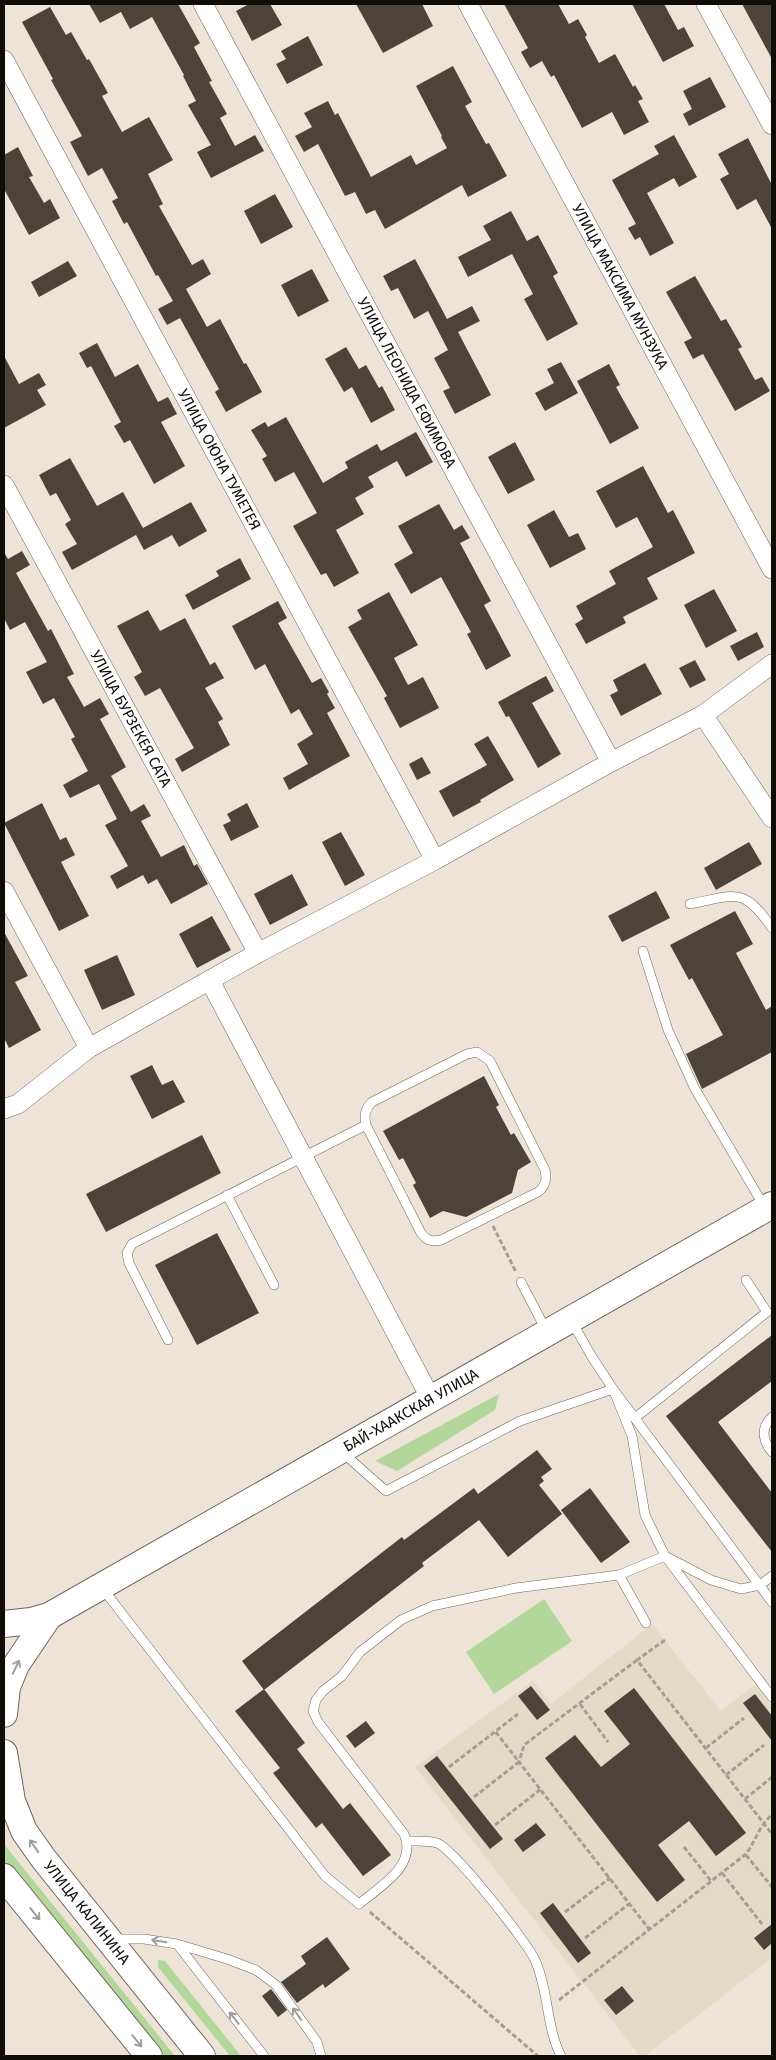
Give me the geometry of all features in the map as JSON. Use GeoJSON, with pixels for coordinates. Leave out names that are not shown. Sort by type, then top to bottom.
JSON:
{"type":"FeatureCollection","features":[{"type":"Feature","properties":{"kind":"main road","name":"БАЙ-ХААКСКАЯ УЛИЦА"},"geometry":{"type":"LineString","coordinates":[[4,1624],[49,1616],[769,1207]]}},
{"type":"Feature","properties":{"kind":"main road","name":"БАЙ-ХААКСКАЯ УЛИЦА"},"geometry":{"type":"LineString","coordinates":[[4,1714],[7,1688],[16,1665],[49,1616]]}},
{"type":"Feature","properties":{"kind":"main road","name":"УЛИЦА КАЛИНИНА"},"geometry":{"type":"LineString","coordinates":[[4,1753],[12,1801],[24,1831],[43,1858],[202,2056]]}},
{"type":"Feature","properties":{"kind":"main road"},"geometry":{"type":"LineString","coordinates":[[4,1877],[149,2056]]}},
{"type":"Feature","properties":{"kind":"street","name":"УЛИЦА ЛЕОНИДА ЕФИМОВА"},"geometry":{"type":"LineString","coordinates":[[203,4],[610,762]]}},
{"type":"Feature","properties":{"kind":"street","name":"УЛИЦА МАКСИМА МУНЗУКА"},"geometry":{"type":"LineString","coordinates":[[468,4],[772,569]]}},
{"type":"Feature","properties":{"kind":"street"},"geometry":{"type":"LineString","coordinates":[[706,4],[772,125]]}},
{"type":"Feature","properties":{"kind":"street","name":"УЛИЦА ОЮНА ТУМЕТЕЯ"},"geometry":{"type":"LineString","coordinates":[[4,60],[435,860]]}},
{"type":"Feature","properties":{"kind":"street","name":"УЛИЦА БУРЗЕКЕЯ САТА"},"geometry":{"type":"LineString","coordinates":[[4,485],[258,953]]}},
{"type":"Feature","properties":{"kind":"street"},"geometry":{"type":"LineString","coordinates":[[4,1109],[18,1104],[89,1048],[258,953],[435,860],[610,762],[703,715],[772,664]]}},
{"type":"Feature","properties":{"kind":"street"},"geometry":{"type":"LineString","coordinates":[[703,715],[772,818]]}},
{"type":"Feature","properties":{"kind":"street"},"geometry":{"type":"LineString","coordinates":[[4,891],[89,1048]]}},
{"type":"Feature","properties":{"kind":"street"},"geometry":{"type":"LineString","coordinates":[[210,981],[431,1399]]}},
{"type":"Feature","properties":{"kind":"lane"},"geometry":{"type":"LineString","coordinates":[[690,904],[740,896],[747,899],[760,910],[772,928]]}},
{"type":"Feature","properties":{"kind":"lane"},"geometry":{"type":"LineString","coordinates":[[644,951],[668,1030],[696,1089],[769,1207]]}},
{"type":"Feature","properties":{"kind":"lane"},"geometry":{"type":"LineString","coordinates":[[477,1052],[486,1057],[545,1170],[546,1180],[542,1189],[538,1192],[441,1240],[432,1241],[424,1237],[366,1125],[366,1109],[372,1102],[467,1054],[477,1052]]}},
{"type":"Feature","properties":{"kind":"lane"},"geometry":{"type":"LineString","coordinates":[[168,1340],[129,1263],[128,1248],[136,1240],[366,1125]]}},
{"type":"Feature","properties":{"kind":"lane"},"geometry":{"type":"LineString","coordinates":[[227,1195],[274,1285]]}},
{"type":"Feature","properties":{"kind":"lane"},"geometry":{"type":"LineString","coordinates":[[635,1418],[767,1312],[746,1280]]}},
{"type":"Feature","properties":{"kind":"lane"},"geometry":{"type":"LineString","coordinates":[[521,1282],[547,1333]]}},
{"type":"Feature","properties":{"kind":"lane"},"geometry":{"type":"LineString","coordinates":[[571,1319],[592,1357],[613,1389],[772,1602]]}},
{"type":"Feature","properties":{"kind":"lane"},"geometry":{"type":"LineString","coordinates":[[340,1450],[386,1491],[520,1421],[613,1389]]}},
{"type":"Feature","properties":{"kind":"lane"},"geometry":{"type":"LineString","coordinates":[[613,1389],[632,1436],[645,1515],[665,1556],[772,1697]]}},
{"type":"Feature","properties":{"kind":"lane"},"geometry":{"type":"LineString","coordinates":[[772,1417],[765,1426],[763,1435],[766,1444],[772,1452]]}},
{"type":"Feature","properties":{"kind":"lane"},"geometry":{"type":"LineString","coordinates":[[101,1586],[325,1876],[359,1904],[396,1874],[406,1859],[407,1840],[318,1722],[313,1710],[316,1700],[322,1691],[342,1676],[360,1652],[401,1620],[432,1606],[516,1588],[619,1575],[665,1556],[718,1582],[741,1589],[760,1585],[772,1576]]}},
{"type":"Feature","properties":{"kind":"lane"},"geometry":{"type":"LineString","coordinates":[[619,1575],[646,1623]]}},
{"type":"Feature","properties":{"kind":"lane"},"geometry":{"type":"LineString","coordinates":[[407,1840],[438,1843],[464,1867],[498,1908],[535,1960],[549,2008],[555,2045],[561,2056]]}},
{"type":"Feature","properties":{"kind":"lane"},"geometry":{"type":"LineString","coordinates":[[108,1939],[144,1939],[177,1944],[256,1970],[276,1985],[317,2042],[321,2056]]}},
{"type":"Feature","properties":{"kind":"lane"},"geometry":{"type":"LineString","coordinates":[[177,1944],[264,2056]]}},
{"type":"Feature","properties":{"kind":"path"},"geometry":{"type":"LineString","coordinates":[[488,1217],[521,1282]]}},
{"type":"Feature","properties":{"kind":"path"},"geometry":{"type":"LineString","coordinates":[[474,1797],[519,1762],[524,1746],[665,1640]]}},
{"type":"Feature","properties":{"kind":"path"},"geometry":{"type":"LineString","coordinates":[[637,1660],[772,1834]]}},
{"type":"Feature","properties":{"kind":"path"},"geometry":{"type":"LineString","coordinates":[[580,1704],[608,1742]]}},
{"type":"Feature","properties":{"kind":"path"},"geometry":{"type":"LineString","coordinates":[[449,1767],[518,1714]]}},
{"type":"Feature","properties":{"kind":"path"},"geometry":{"type":"LineString","coordinates":[[706,1748],[744,1718]]}},
{"type":"Feature","properties":{"kind":"path"},"geometry":{"type":"LineString","coordinates":[[496,1732],[649,1929]]}},
{"type":"Feature","properties":{"kind":"path"},"geometry":{"type":"LineString","coordinates":[[726,1774],[764,1745]]}},
{"type":"Feature","properties":{"kind":"path"},"geometry":{"type":"LineString","coordinates":[[745,1799],[772,1777]]}},
{"type":"Feature","properties":{"kind":"path"},"geometry":{"type":"LineString","coordinates":[[495,1825],[541,1789]]}},
{"type":"Feature","properties":{"kind":"path"},"geometry":{"type":"LineString","coordinates":[[549,2008],[746,1854],[758,1838],[763,1822],[772,1815]]}},
{"type":"Feature","properties":{"kind":"path"},"geometry":{"type":"LineString","coordinates":[[684,1846],[711,1881]]}},
{"type":"Feature","properties":{"kind":"path"},"geometry":{"type":"LineString","coordinates":[[746,1854],[772,1887]]}},
{"type":"Feature","properties":{"kind":"path"},"geometry":{"type":"LineString","coordinates":[[722,1873],[762,1924]]}},
{"type":"Feature","properties":{"kind":"path"},"geometry":{"type":"LineString","coordinates":[[565,1912],[610,1878]]}},
{"type":"Feature","properties":{"kind":"path"},"geometry":{"type":"LineString","coordinates":[[359,1904],[418,1952],[538,2056]]}},
{"type":"Feature","properties":{"kind":"path"},"geometry":{"type":"LineString","coordinates":[[585,1938],[629,1904]]}},
{"type":"Feature","properties":{"kind":"shaded area"},"geometry":{"type":"Polygon","coordinates":[[[652,1624],[721,1711],[756,1684],[772,1707],[772,1958],[645,2056],[640,2056],[415,1767],[533,1681],[551,1704],[652,1624]]]}},
{"type":"Feature","properties":{"kind":"green space"},"geometry":{"type":"Polygon","coordinates":[[[499,1394],[495,1410],[397,1471],[375,1461],[499,1394]]]}},
{"type":"Feature","properties":{"kind":"green space"},"geometry":{"type":"Polygon","coordinates":[[[544,1599],[572,1641],[494,1694],[466,1652],[544,1599]]]}},
{"type":"Feature","properties":{"kind":"green space"},"geometry":{"type":"Polygon","coordinates":[[[4,1844],[175,2056],[158,2056],[4,1865],[4,1844]]]}},
{"type":"Feature","properties":{"kind":"green space"},"geometry":{"type":"Polygon","coordinates":[[[158,1960],[165,1961],[241,2056],[230,2056],[158,1967],[158,1960]]]}},
{"type":"Feature","properties":{"kind":"building"},"geometry":{"type":"Polygon","coordinates":[[[89,4],[178,4],[200,43],[194,47],[212,81],[209,82],[227,114],[220,118],[235,146],[255,135],[264,151],[211,178],[197,152],[211,145],[188,105],[196,101],[152,17],[130,29],[121,12],[100,23],[89,4]]]}},
{"type":"Feature","properties":{"kind":"building"},"geometry":{"type":"Polygon","coordinates":[[[249,4],[270,4],[282,25],[252,41],[236,11],[249,4]]]}},
{"type":"Feature","properties":{"kind":"building"},"geometry":{"type":"Polygon","coordinates":[[[356,4],[422,4],[433,26],[383,53],[356,4]]]}},
{"type":"Feature","properties":{"kind":"building"},"geometry":{"type":"Polygon","coordinates":[[[504,4],[558,4],[569,24],[578,19],[599,63],[615,54],[633,87],[635,85],[643,99],[638,101],[649,122],[624,135],[612,112],[582,128],[554,75],[551,77],[542,61],[530,68],[521,52],[528,48],[504,4]]]}},
{"type":"Feature","properties":{"kind":"building"},"geometry":{"type":"Polygon","coordinates":[[[632,4],[664,4],[678,30],[684,27],[694,46],[663,62],[632,4]]]}},
{"type":"Feature","properties":{"kind":"building"},"geometry":{"type":"Polygon","coordinates":[[[742,4],[772,4],[772,59],[742,4]]]}},
{"type":"Feature","properties":{"kind":"building"},"geometry":{"type":"Polygon","coordinates":[[[50,7],[66,35],[71,32],[87,60],[89,59],[108,93],[102,96],[122,132],[149,117],[173,160],[148,174],[163,204],[159,206],[192,265],[203,259],[211,274],[186,289],[207,327],[220,319],[244,364],[246,363],[262,392],[226,412],[215,392],[219,389],[180,318],[167,325],[158,309],[173,301],[158,275],[156,276],[127,222],[124,224],[112,201],[118,198],[102,168],[88,176],[70,142],[82,136],[22,22],[50,7]]]}},
{"type":"Feature","properties":{"kind":"building"},"geometry":{"type":"Polygon","coordinates":[[[308,36],[323,65],[287,84],[276,64],[286,59],[281,51],[308,36]]]}},
{"type":"Feature","properties":{"kind":"building"},"geometry":{"type":"Polygon","coordinates":[[[453,66],[472,102],[465,106],[486,144],[489,143],[507,176],[468,197],[462,185],[385,229],[375,210],[366,214],[355,192],[345,196],[318,144],[304,152],[295,136],[312,127],[304,113],[328,101],[335,115],[338,113],[371,177],[411,155],[416,165],[447,148],[416,86],[453,66]]]}},
{"type":"Feature","properties":{"kind":"building"},"geometry":{"type":"Polygon","coordinates":[[[710,77],[726,107],[689,126],[683,114],[692,109],[683,91],[710,77]]]}},
{"type":"Feature","properties":{"kind":"building"},"geometry":{"type":"Polygon","coordinates":[[[674,135],[697,177],[679,187],[674,178],[647,193],[674,243],[650,256],[640,237],[635,240],[628,228],[636,224],[612,180],[659,154],[654,146],[674,135]]]}},
{"type":"Feature","properties":{"kind":"building"},"geometry":{"type":"Polygon","coordinates":[[[748,138],[772,185],[772,229],[756,199],[737,210],[720,179],[729,174],[718,154],[748,138]]]}},
{"type":"Feature","properties":{"kind":"building"},"geometry":{"type":"Polygon","coordinates":[[[18,147],[33,176],[29,177],[44,203],[50,199],[60,218],[29,235],[4,189],[4,155],[18,147]]]}},
{"type":"Feature","properties":{"kind":"building"},"geometry":{"type":"Polygon","coordinates":[[[275,194],[293,227],[261,244],[244,211],[275,194]]]}},
{"type":"Feature","properties":{"kind":"building"},"geometry":{"type":"Polygon","coordinates":[[[511,211],[527,241],[538,235],[558,273],[553,276],[578,324],[547,341],[524,299],[533,294],[512,254],[468,277],[458,257],[491,240],[483,226],[511,211]]]}},
{"type":"Feature","properties":{"kind":"building"},"geometry":{"type":"Polygon","coordinates":[[[415,259],[447,319],[472,306],[480,321],[458,332],[491,395],[455,414],[443,391],[450,388],[434,358],[448,350],[428,311],[414,319],[398,288],[391,291],[383,276],[415,259]]]}},
{"type":"Feature","properties":{"kind":"building"},"geometry":{"type":"Polygon","coordinates":[[[68,261],[77,276],[39,297],[31,282],[68,261]]]}},
{"type":"Feature","properties":{"kind":"building"},"geometry":{"type":"Polygon","coordinates":[[[312,269],[329,301],[298,317],[281,285],[312,269]]]}},
{"type":"Feature","properties":{"kind":"building"},"geometry":{"type":"Polygon","coordinates":[[[695,276],[721,321],[726,319],[742,347],[738,349],[755,380],[762,377],[770,391],[735,411],[703,354],[693,359],[684,342],[692,338],[666,292],[695,276]]]}},
{"type":"Feature","properties":{"kind":"building"},"geometry":{"type":"Polygon","coordinates":[[[97,343],[115,377],[138,364],[158,402],[168,397],[177,414],[161,422],[185,466],[154,484],[130,440],[124,443],[114,426],[121,422],[91,366],[87,368],[79,353],[97,343]]]}},
{"type":"Feature","properties":{"kind":"building"},"geometry":{"type":"Polygon","coordinates":[[[346,347],[359,369],[366,365],[379,388],[382,386],[395,410],[371,423],[352,387],[344,392],[325,359],[346,347]]]}},
{"type":"Feature","properties":{"kind":"building"},"geometry":{"type":"Polygon","coordinates":[[[4,356],[19,384],[39,373],[46,385],[37,390],[46,405],[4,428],[4,356]]]}},
{"type":"Feature","properties":{"kind":"building"},"geometry":{"type":"Polygon","coordinates":[[[561,362],[578,393],[545,411],[535,393],[554,383],[547,369],[561,362]]]}},
{"type":"Feature","properties":{"kind":"building"},"geometry":{"type":"Polygon","coordinates":[[[609,364],[620,385],[616,387],[639,428],[610,444],[577,381],[609,364]]]}},
{"type":"Feature","properties":{"kind":"building"},"geometry":{"type":"Polygon","coordinates":[[[286,417],[323,483],[348,468],[345,462],[377,444],[381,451],[416,432],[433,462],[406,477],[397,461],[368,477],[374,487],[355,498],[364,514],[336,530],[359,573],[334,587],[326,573],[321,575],[293,526],[317,513],[294,472],[275,482],[262,459],[267,456],[251,430],[265,422],[268,427],[286,417]]]}},
{"type":"Feature","properties":{"kind":"building"},"geometry":{"type":"Polygon","coordinates":[[[515,442],[535,480],[508,494],[488,457],[515,442]]]}},
{"type":"Feature","properties":{"kind":"building"},"geometry":{"type":"Polygon","coordinates":[[[70,458],[97,506],[123,492],[143,528],[191,502],[207,531],[179,547],[172,535],[144,550],[136,535],[72,570],[62,552],[77,544],[65,524],[71,520],[56,493],[50,496],[39,475],[70,458]]]}},
{"type":"Feature","properties":{"kind":"building"},"geometry":{"type":"Polygon","coordinates":[[[643,466],[668,513],[673,510],[695,553],[647,578],[658,599],[623,617],[626,623],[586,644],[575,624],[583,619],[576,606],[616,584],[609,571],[653,547],[637,517],[616,528],[596,491],[643,466]]]}},
{"type":"Feature","properties":{"kind":"building"},"geometry":{"type":"Polygon","coordinates":[[[439,504],[454,530],[462,525],[470,538],[460,543],[491,601],[484,605],[511,656],[486,670],[467,634],[471,632],[441,577],[411,594],[394,564],[413,553],[398,526],[439,504]]]}},
{"type":"Feature","properties":{"kind":"building"},"geometry":{"type":"Polygon","coordinates":[[[554,510],[569,537],[578,533],[586,549],[550,568],[527,525],[554,510]]]}},
{"type":"Feature","properties":{"kind":"building"},"geometry":{"type":"Polygon","coordinates":[[[22,551],[30,565],[16,573],[48,631],[51,629],[74,674],[67,677],[84,707],[100,698],[109,714],[100,719],[126,767],[111,776],[131,812],[144,804],[151,816],[141,821],[161,857],[184,845],[194,866],[197,864],[208,884],[171,904],[157,879],[148,884],[143,875],[117,889],[110,876],[128,866],[105,825],[117,819],[99,784],[70,798],[63,785],[88,771],[71,739],[75,737],[54,698],[43,704],[26,672],[47,662],[25,622],[10,630],[4,618],[4,552],[8,559],[22,551]]]}},
{"type":"Feature","properties":{"kind":"building"},"geometry":{"type":"Polygon","coordinates":[[[240,558],[251,579],[193,610],[185,595],[219,576],[216,571],[240,558]]]}},
{"type":"Feature","properties":{"kind":"building"},"geometry":{"type":"Polygon","coordinates":[[[714,589],[737,631],[706,648],[684,605],[714,589]]]}},
{"type":"Feature","properties":{"kind":"building"},"geometry":{"type":"Polygon","coordinates":[[[389,592],[418,645],[394,658],[408,685],[423,677],[439,708],[400,728],[384,698],[387,696],[348,627],[362,619],[357,610],[389,592]]]}},
{"type":"Feature","properties":{"kind":"building"},"geometry":{"type":"Polygon","coordinates":[[[278,601],[287,618],[278,623],[312,683],[321,678],[329,692],[327,694],[335,708],[327,713],[350,756],[289,790],[283,778],[308,764],[297,744],[313,734],[299,709],[291,714],[265,664],[255,670],[232,626],[278,601]]]}},
{"type":"Feature","properties":{"kind":"building"},"geometry":{"type":"Polygon","coordinates":[[[148,610],[160,631],[185,618],[210,665],[215,662],[224,678],[205,688],[223,719],[218,722],[230,745],[182,772],[175,759],[194,748],[160,688],[145,696],[134,677],[142,672],[117,626],[148,610]]]}},
{"type":"Feature","properties":{"kind":"building"},"geometry":{"type":"Polygon","coordinates":[[[757,632],[764,647],[738,661],[730,646],[757,632]]]}},
{"type":"Feature","properties":{"kind":"building"},"geometry":{"type":"Polygon","coordinates":[[[695,660],[706,680],[690,688],[679,668],[695,660]]]}},
{"type":"Feature","properties":{"kind":"building"},"geometry":{"type":"Polygon","coordinates":[[[645,663],[662,694],[621,716],[610,695],[618,691],[613,680],[645,663]]]}},
{"type":"Feature","properties":{"kind":"building"},"geometry":{"type":"Polygon","coordinates":[[[546,676],[554,691],[532,703],[561,754],[538,768],[509,716],[506,717],[498,702],[546,676]]]}},
{"type":"Feature","properties":{"kind":"building"},"geometry":{"type":"Polygon","coordinates":[[[488,736],[514,780],[480,800],[481,802],[453,817],[439,791],[487,765],[474,744],[488,736]]]}},
{"type":"Feature","properties":{"kind":"building"},"geometry":{"type":"Polygon","coordinates":[[[422,757],[431,773],[417,780],[409,764],[422,757]]]}},
{"type":"Feature","properties":{"kind":"building"},"geometry":{"type":"Polygon","coordinates":[[[42,803],[60,840],[66,837],[75,855],[61,862],[89,916],[59,931],[4,823],[42,803]]]}},
{"type":"Feature","properties":{"kind":"building"},"geometry":{"type":"Polygon","coordinates":[[[247,803],[259,827],[231,841],[223,825],[231,821],[227,814],[247,803]]]}},
{"type":"Feature","properties":{"kind":"building"},"geometry":{"type":"Polygon","coordinates":[[[341,832],[365,875],[345,886],[322,842],[341,832]]]}},
{"type":"Feature","properties":{"kind":"building"},"geometry":{"type":"Polygon","coordinates":[[[749,842],[762,864],[716,890],[704,868],[749,842]]]}},
{"type":"Feature","properties":{"kind":"building"},"geometry":{"type":"Polygon","coordinates":[[[292,874],[308,905],[270,925],[254,894],[292,874]]]}},
{"type":"Feature","properties":{"kind":"building"},"geometry":{"type":"Polygon","coordinates":[[[656,891],[670,918],[622,942],[608,916],[656,891]]]}},
{"type":"Feature","properties":{"kind":"building"},"geometry":{"type":"Polygon","coordinates":[[[735,911],[753,944],[736,953],[766,1010],[772,1006],[772,1052],[702,1089],[686,1054],[723,1035],[692,978],[689,980],[670,945],[735,911]]]}},
{"type":"Feature","properties":{"kind":"building"},"geometry":{"type":"Polygon","coordinates":[[[212,916],[231,950],[197,968],[179,934],[212,916]]]}},
{"type":"Feature","properties":{"kind":"building"},"geometry":{"type":"Polygon","coordinates":[[[4,932],[28,976],[15,982],[41,1030],[9,1048],[4,1038],[4,932]]]}},
{"type":"Feature","properties":{"kind":"building"},"geometry":{"type":"Polygon","coordinates":[[[117,955],[135,995],[102,1010],[84,970],[117,955]]]}},
{"type":"Feature","properties":{"kind":"building"},"geometry":{"type":"Polygon","coordinates":[[[152,1065],[162,1085],[173,1080],[185,1102],[152,1119],[130,1076],[152,1065]]]}},
{"type":"Feature","properties":{"kind":"building"},"geometry":{"type":"Polygon","coordinates":[[[484,1076],[499,1105],[496,1107],[511,1135],[514,1133],[531,1162],[518,1170],[512,1193],[466,1217],[443,1211],[430,1218],[413,1185],[416,1183],[403,1158],[399,1160],[383,1131],[484,1076]]]}},
{"type":"Feature","properties":{"kind":"building"},"geometry":{"type":"Polygon","coordinates":[[[202,1135],[221,1173],[106,1232],[86,1194],[202,1135]]]}},
{"type":"Feature","properties":{"kind":"building"},"geometry":{"type":"Polygon","coordinates":[[[217,1233],[259,1313],[197,1345],[155,1265],[217,1233]]]}},
{"type":"Feature","properties":{"kind":"building"},"geometry":{"type":"Polygon","coordinates":[[[772,1335],[772,1381],[718,1422],[772,1493],[772,1552],[666,1416],[772,1335]]]}},
{"type":"Feature","properties":{"kind":"building"},"geometry":{"type":"Polygon","coordinates":[[[537,1450],[552,1469],[541,1477],[544,1481],[539,1485],[562,1514],[508,1557],[479,1520],[422,1563],[424,1566],[264,1690],[242,1661],[402,1537],[404,1540],[474,1488],[478,1494],[537,1450]]]}},
{"type":"Feature","properties":{"kind":"building"},"geometry":{"type":"Polygon","coordinates":[[[590,1488],[630,1542],[601,1563],[561,1510],[590,1488]]]}},
{"type":"Feature","properties":{"kind":"building"},"geometry":{"type":"Polygon","coordinates":[[[531,1686],[550,1710],[537,1720],[518,1696],[531,1686]]]}},
{"type":"Feature","properties":{"kind":"building"},"geometry":{"type":"Polygon","coordinates":[[[634,1688],[746,1833],[716,1856],[689,1821],[658,1845],[685,1880],[657,1902],[545,1758],[575,1735],[601,1767],[630,1744],[604,1711],[634,1688]]]}},
{"type":"Feature","properties":{"kind":"building"},"geometry":{"type":"Polygon","coordinates":[[[264,1689],[305,1743],[297,1749],[343,1809],[350,1803],[391,1855],[363,1876],[322,1823],[316,1828],[273,1773],[280,1768],[235,1711],[264,1689]]]}},
{"type":"Feature","properties":{"kind":"building"},"geometry":{"type":"Polygon","coordinates":[[[755,1694],[772,1716],[772,1741],[743,1703],[755,1694]]]}},
{"type":"Feature","properties":{"kind":"building"},"geometry":{"type":"Polygon","coordinates":[[[366,1721],[375,1733],[355,1748],[346,1736],[366,1721]]]}},
{"type":"Feature","properties":{"kind":"building"},"geometry":{"type":"Polygon","coordinates":[[[437,1756],[503,1839],[490,1849],[424,1766],[437,1756]]]}},
{"type":"Feature","properties":{"kind":"building"},"geometry":{"type":"Polygon","coordinates":[[[536,1823],[546,1835],[523,1852],[514,1840],[536,1823]]]}},
{"type":"Feature","properties":{"kind":"building"},"geometry":{"type":"Polygon","coordinates":[[[553,1903],[591,1953],[578,1963],[540,1913],[553,1903]]]}},
{"type":"Feature","properties":{"kind":"building"},"geometry":{"type":"Polygon","coordinates":[[[772,1924],[772,1943],[764,1950],[754,1938],[772,1924]]]}},
{"type":"Feature","properties":{"kind":"building"},"geometry":{"type":"Polygon","coordinates":[[[327,1937],[350,1969],[325,1988],[323,1984],[297,2003],[281,1982],[306,1964],[301,1956],[327,1937]]]}},
{"type":"Feature","properties":{"kind":"building"},"geometry":{"type":"Polygon","coordinates":[[[622,1986],[634,2001],[616,2015],[604,2000],[622,1986]]]}},
{"type":"Feature","properties":{"kind":"building"},"geometry":{"type":"Polygon","coordinates":[[[271,1989],[287,2010],[278,2017],[262,1996],[271,1989]]]}}]}
